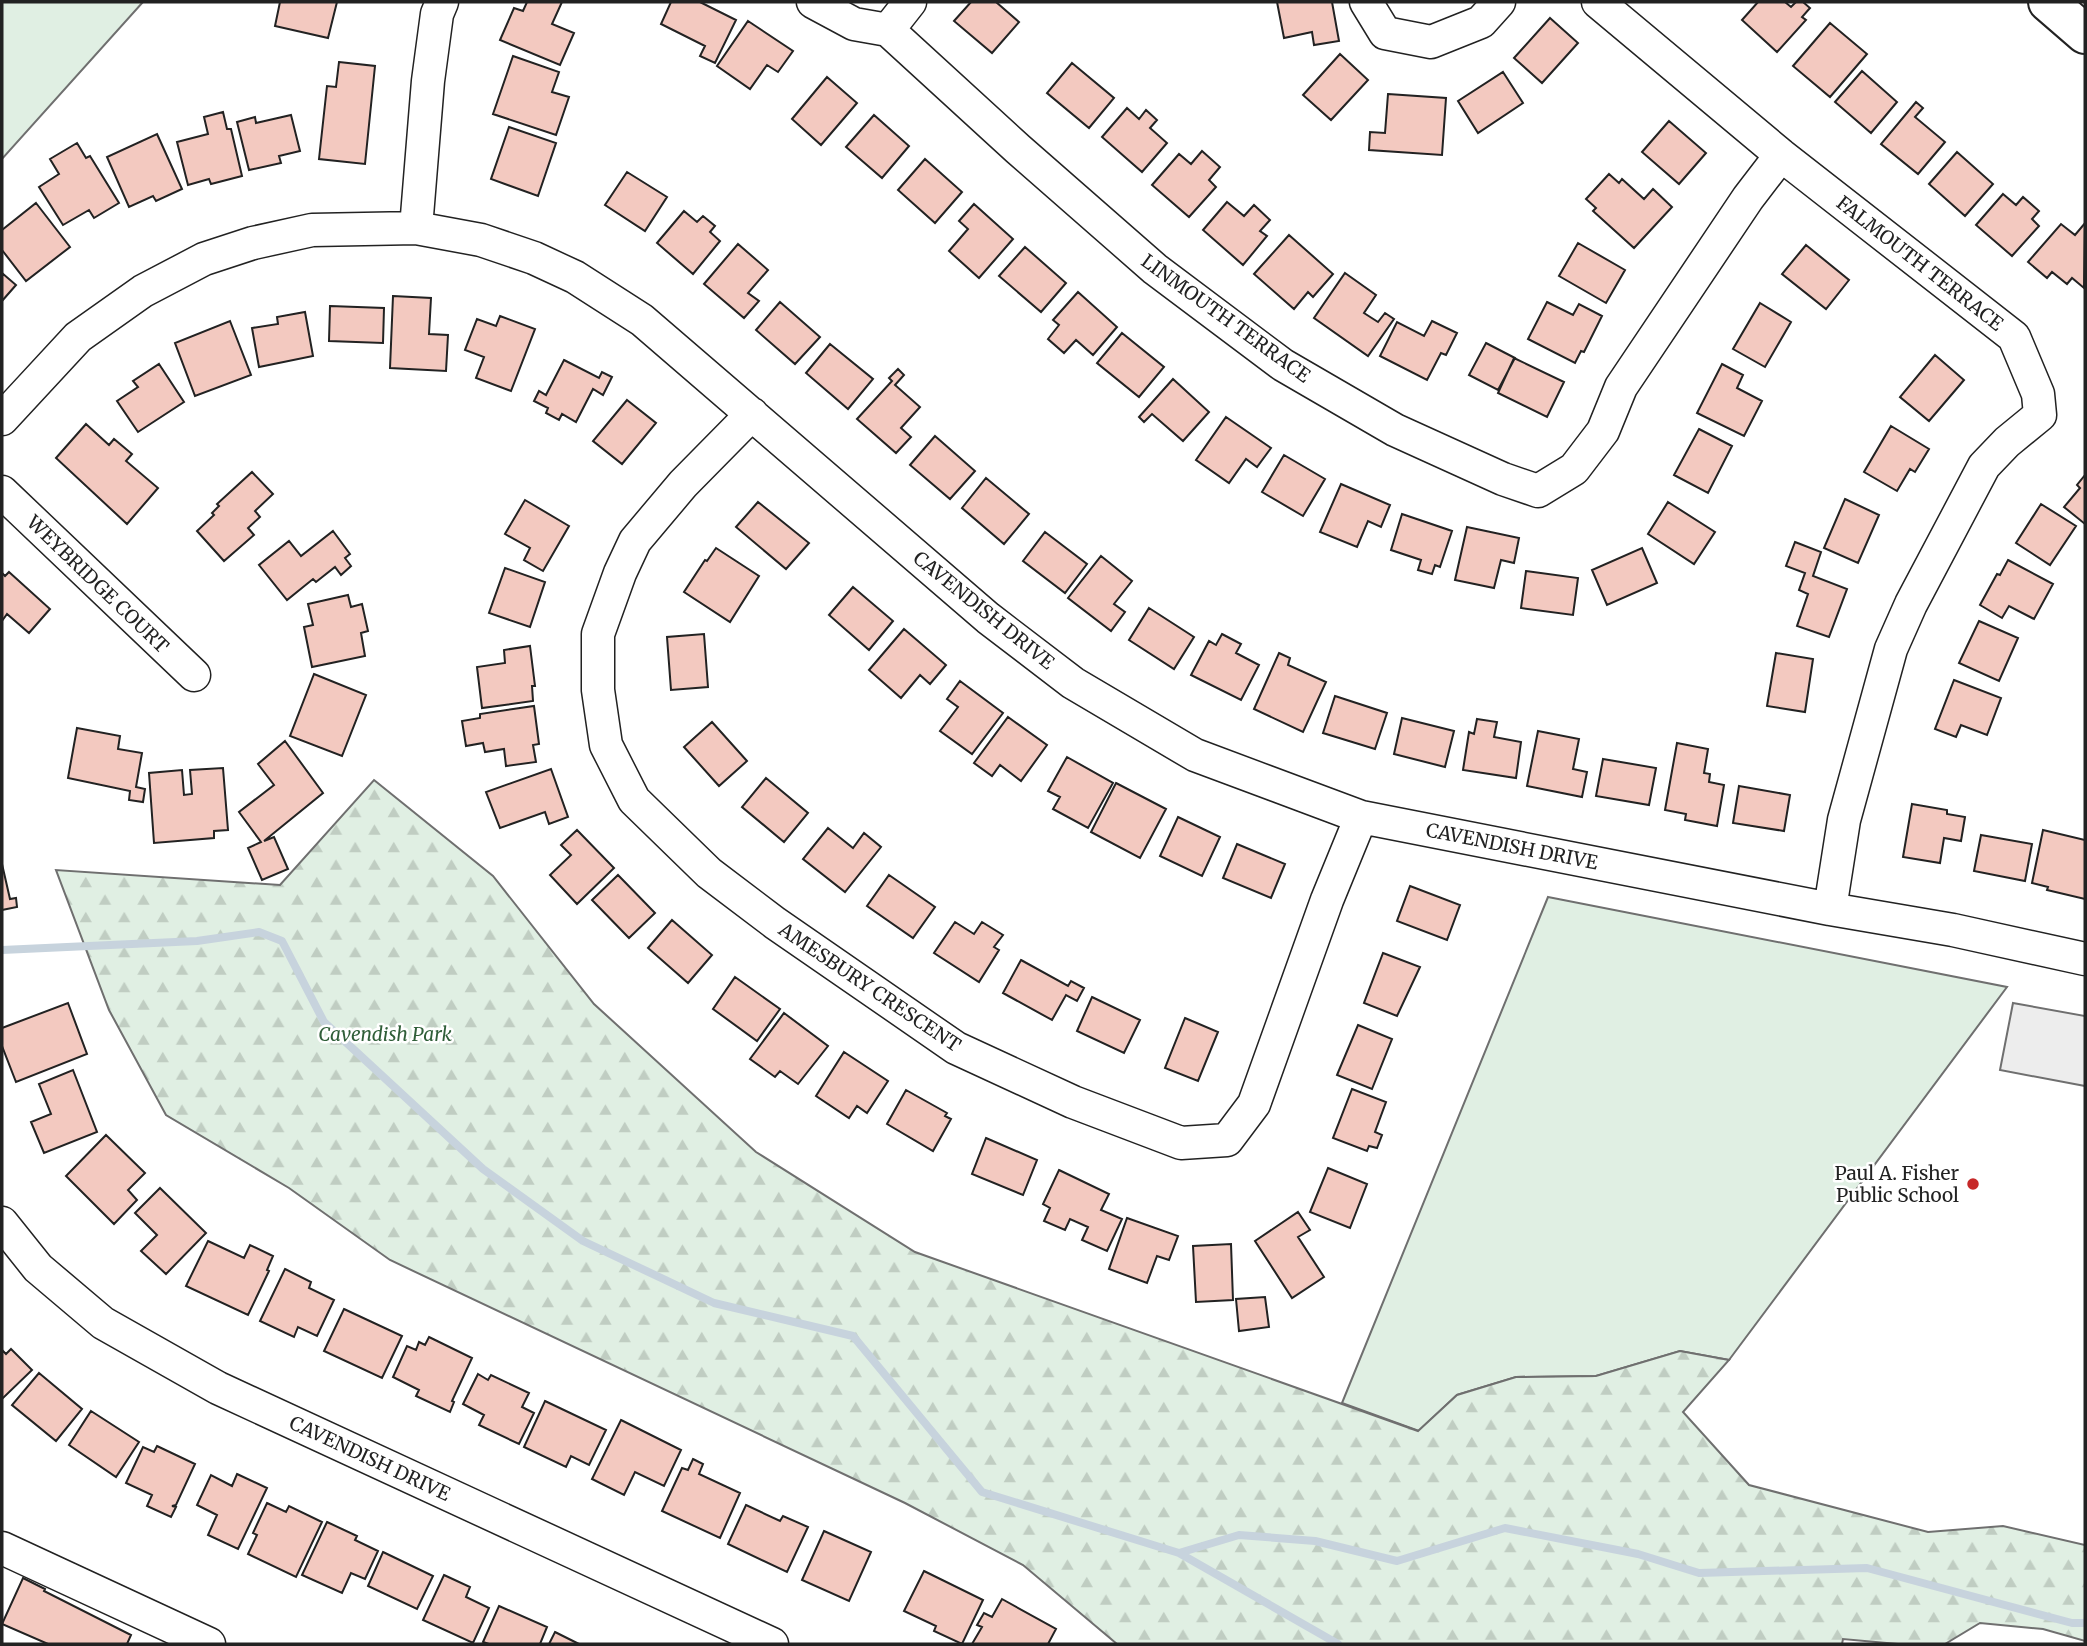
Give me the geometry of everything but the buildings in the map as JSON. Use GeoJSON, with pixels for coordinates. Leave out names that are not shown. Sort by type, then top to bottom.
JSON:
{"type":"FeatureCollection","features":[{"type":"Feature","properties":{"kind":"main road"},"geometry":{"type":"LineString","coordinates":[[2048,2],[2085,34]]}},
{"type":"Feature","properties":{"kind":"street"},"geometry":{"type":"LineString","coordinates":[[416,228],[428,80],[437,14],[442,2]]}},
{"type":"Feature","properties":{"kind":"street"},"geometry":{"type":"LineString","coordinates":[[813,2],[854,23],[888,30],[910,2]]}},
{"type":"Feature","properties":{"kind":"street"},"geometry":{"type":"LineString","coordinates":[[1366,2],[1385,33],[1431,42],[1481,22],[1500,2]]}},
{"type":"Feature","properties":{"kind":"street","name":"FALMOUTH TERRACE"},"geometry":{"type":"LineString","coordinates":[[1598,2],[1782,155],[2014,337],[2038,394],[2040,415],[2007,442],[1984,466],[1911,604],[1891,649],[1844,820],[1830,909]]}},
{"type":"Feature","properties":{"kind":"street","name":"LINMOUTH TERRACE"},"geometry":{"type":"LineString","coordinates":[[888,30],[1155,269],[1283,365],[1395,430],[1503,479],[1538,491],[1574,469],[1603,430],[1621,387],[1748,198],[1782,155]]}},
{"type":"Feature","properties":{"kind":"street","name":"CAVENDISH DRIVE"},"geometry":{"type":"LineString","coordinates":[[2,419],[78,337],[143,290],[204,259],[253,243],[312,230],[416,228],[481,240],[534,258],[575,277],[642,320],[988,618],[1073,682],[1195,755],[1361,817],[1830,909],[1953,930],[2085,959]]}},
{"type":"Feature","properties":{"kind":"street","name":"AMESBURY CRESCENT"},"geometry":{"type":"LineString","coordinates":[[752,414],[683,484],[635,541],[620,573],[598,634],[598,690],[606,745],[634,800],[709,873],[775,923],[956,1048],[1073,1101],[1181,1143],[1227,1140],[1254,1104],[1313,938],[1361,817]]}},
{"type":"Feature","properties":{"kind":"street","name":"WEYBRIDGE COURT"},"geometry":{"type":"LineString","coordinates":[[2,492],[194,675]]}},
{"type":"Feature","properties":{"kind":"street","name":"CAVENDISH DRIVE"},"geometry":{"type":"LineString","coordinates":[[2,1223],[38,1268],[103,1323],[218,1388],[772,1644]]}},
{"type":"Feature","properties":{"kind":"street"},"geometry":{"type":"LineString","coordinates":[[2,1548],[209,1644]]}},
{"type":"Feature","properties":{"kind":"green space"},"geometry":{"type":"Polygon","coordinates":[[[2,2],[143,2],[2,159],[2,2]]]}},
{"type":"Feature","properties":{"kind":"green space","name":"Cavendish Park"},"geometry":{"type":"Polygon","coordinates":[[[374,780],[493,876],[594,1004],[756,1152],[915,1252],[1418,1431],[1457,1395],[1516,1377],[1596,1376],[1680,1351],[1729,1360],[1683,1412],[1749,1485],[1928,1532],[2003,1526],[2085,1545],[2085,1641],[2043,1629],[1980,1623],[1945,1644],[1898,1644],[1843,1639],[1842,1644],[1117,1644],[1023,1565],[905,1503],[390,1260],[289,1188],[166,1115],[109,1010],[56,870],[280,885],[374,780]]]}},
{"type":"Feature","properties":{"kind":"green space"},"geometry":{"type":"Polygon","coordinates":[[[1548,897],[2007,987],[1729,1360],[1680,1351],[1596,1376],[1516,1377],[1457,1395],[1419,1431],[1342,1403],[1548,897]]]}},
{"type":"Feature","properties":{"kind":"shaded area"},"geometry":{"type":"Polygon","coordinates":[[[2013,1003],[2085,1016],[2085,1086],[2000,1070],[2013,1003]]]}},
{"type":"Feature","properties":{"kind":"waterway"},"geometry":{"type":"LineString","coordinates":[[2,950],[197,941],[259,932],[282,941],[324,1022],[483,1169],[583,1241],[714,1303],[853,1336],[982,1492],[1179,1553],[1338,1644]]}},
{"type":"Feature","properties":{"kind":"waterway"},"geometry":{"type":"LineString","coordinates":[[1179,1553],[1239,1535],[1315,1541],[1397,1561],[1505,1528],[1638,1554],[1699,1573],[1867,1568],[2072,1623],[2085,1623]]}},
{"type":"Feature","properties":{"kind":"place","name":"Paul A. Fisher Public School"},"geometry":{"type":"Point","coordinates":[1973,1184]}}]}
